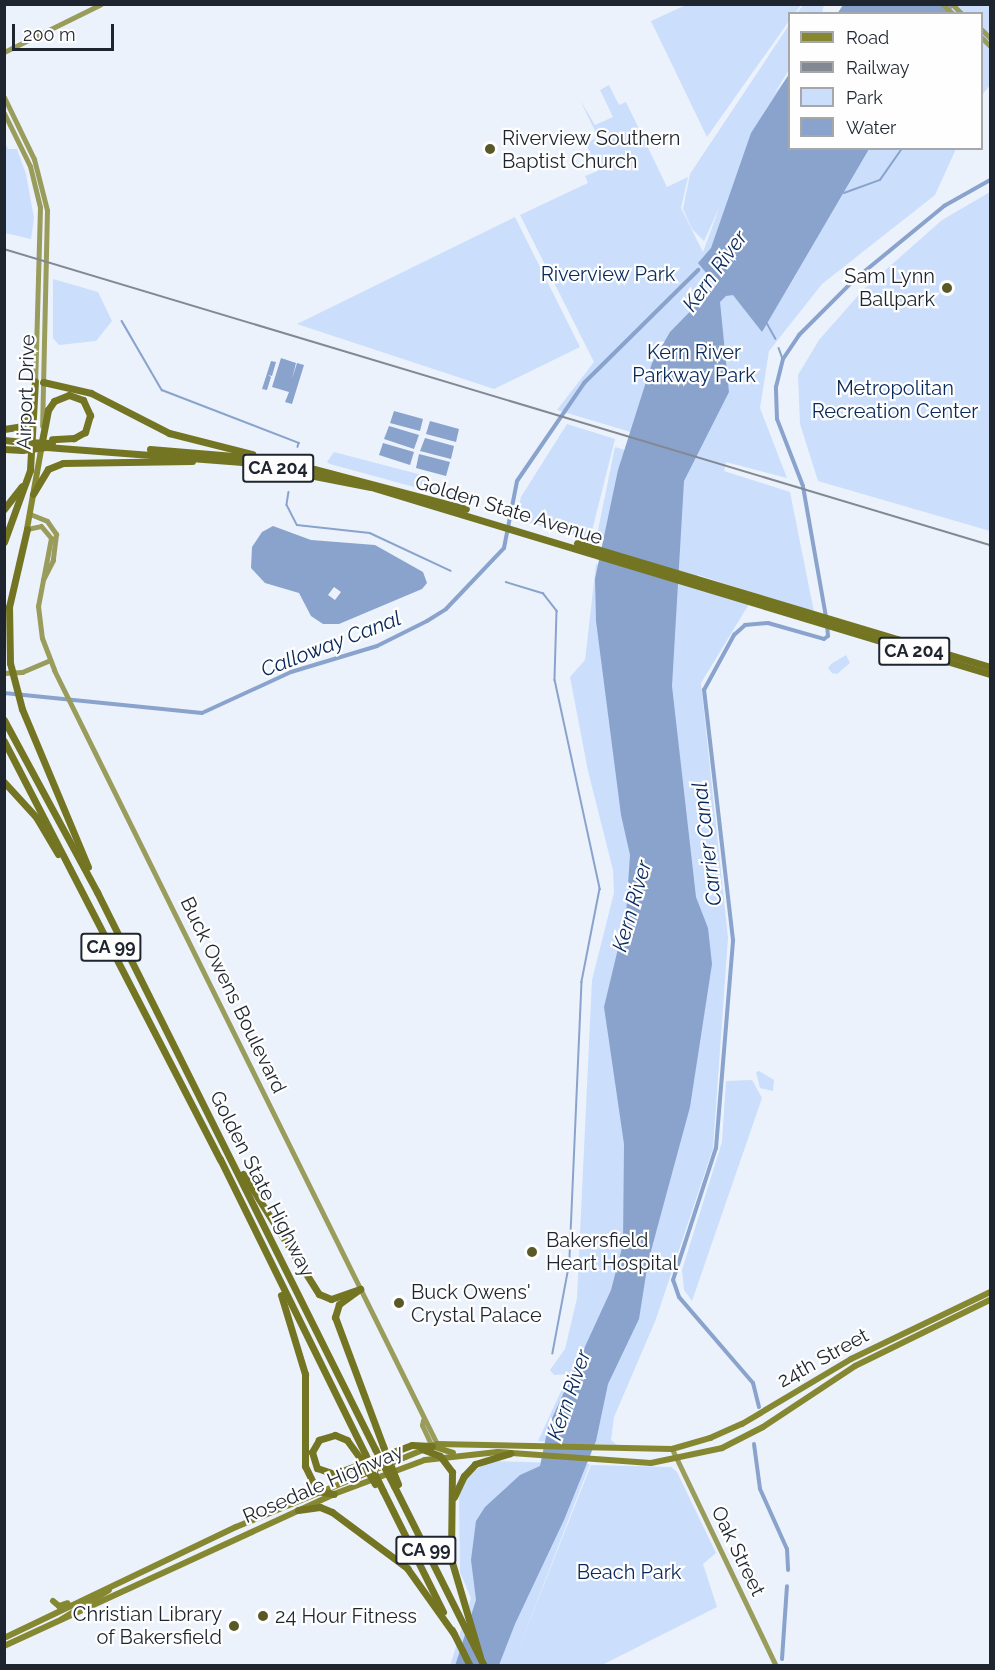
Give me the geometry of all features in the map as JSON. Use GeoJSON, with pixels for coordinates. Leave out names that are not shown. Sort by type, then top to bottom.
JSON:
{"type":"FeatureCollection","features":[{"type":"Feature","properties":{"kind":"highway","name":"Airport Drive"},"geometry":{"type":"LineString","coordinates":[[4,542],[30,464],[34,403],[39,382]]}},
{"type":"Feature","properties":{"kind":"highway"},"geometry":{"type":"LineString","coordinates":[[39,382],[91,393],[181,437],[290,464]]}},
{"type":"Feature","properties":{"kind":"highway"},"geometry":{"type":"LineString","coordinates":[[65,395],[83,400],[90,416],[85,432],[74,438],[49,444],[48,410],[54,401],[65,395]]}},
{"type":"Feature","properties":{"kind":"highway"},"geometry":{"type":"LineString","coordinates":[[4,429],[22,426],[34,403]]}},
{"type":"Feature","properties":{"kind":"highway","name":"Golden State Avenue"},"geometry":{"type":"LineString","coordinates":[[49,444],[226,461],[339,479],[498,521]]}},
{"type":"Feature","properties":{"kind":"highway","name":"Golden State Avenue"},"geometry":{"type":"LineString","coordinates":[[4,445],[49,444],[208,453],[290,464],[379,483],[598,552],[814,616],[990,674]]}},
{"type":"Feature","properties":{"kind":"highway"},"geometry":{"type":"LineString","coordinates":[[33,494],[48,469],[63,464],[226,461]]}},
{"type":"Feature","properties":{"kind":"highway"},"geometry":{"type":"LineString","coordinates":[[5,509],[20,490],[30,464]]}},
{"type":"Feature","properties":{"kind":"highway","name":"Airport Drive"},"geometry":{"type":"LineString","coordinates":[[27,529],[9,613],[10,663],[22,710],[97,892]]}},
{"type":"Feature","properties":{"kind":"highway","name":"Golden State Avenue"},"geometry":{"type":"LineString","coordinates":[[838,624],[990,667]]}},
{"type":"Feature","properties":{"kind":"highway","name":"Golden State Highway"},"geometry":{"type":"LineString","coordinates":[[4,720],[97,892],[375,1449],[396,1485],[398,1494],[484,1665]]}},
{"type":"Feature","properties":{"kind":"highway","name":"Golden State Highway"},"geometry":{"type":"LineString","coordinates":[[4,741],[220,1159],[363,1456]]}},
{"type":"Feature","properties":{"kind":"highway"},"geometry":{"type":"LineString","coordinates":[[4,782],[38,821],[85,898]]}},
{"type":"Feature","properties":{"kind":"highway"},"geometry":{"type":"LineString","coordinates":[[229,1154],[318,1293],[332,1299],[360,1289]]}},
{"type":"Feature","properties":{"kind":"highway"},"geometry":{"type":"LineString","coordinates":[[269,1262],[303,1364],[305,1466],[317,1491],[334,1494]]}},
{"type":"Feature","properties":{"kind":"highway"},"geometry":{"type":"LineString","coordinates":[[360,1289],[341,1302],[335,1317],[396,1485]]}},
{"type":"Feature","properties":{"kind":"highway"},"geometry":{"type":"LineString","coordinates":[[363,1456],[347,1440],[334,1435],[319,1440],[312,1454],[317,1468],[334,1474],[412,1445],[434,1447]]}},
{"type":"Feature","properties":{"kind":"highway"},"geometry":{"type":"LineString","coordinates":[[422,1449],[434,1447]]}},
{"type":"Feature","properties":{"kind":"highway"},"geometry":{"type":"LineString","coordinates":[[434,1447],[452,1472],[454,1497],[451,1559],[459,1593],[480,1657]]}},
{"type":"Feature","properties":{"kind":"highway"},"geometry":{"type":"LineString","coordinates":[[454,1497],[464,1476],[475,1464],[510,1453]]}},
{"type":"Feature","properties":{"kind":"highway","name":"CA 99"},"geometry":{"type":"LineString","coordinates":[[363,1456],[405,1533],[470,1665]]}},
{"type":"Feature","properties":{"kind":"highway"},"geometry":{"type":"LineString","coordinates":[[298,1510],[328,1509],[382,1548],[413,1574],[454,1634]]}},
{"type":"Feature","properties":{"kind":"main road"},"geometry":{"type":"LineString","coordinates":[[4,52],[101,4]]}},
{"type":"Feature","properties":{"kind":"main road","name":"Airport Drive"},"geometry":{"type":"LineString","coordinates":[[4,97],[34,159],[46,205],[39,382]]}},
{"type":"Feature","properties":{"kind":"main road","name":"Airport Drive"},"geometry":{"type":"LineString","coordinates":[[4,113],[28,162],[40,207],[39,382],[49,444],[33,494],[27,529]]}},
{"type":"Feature","properties":{"kind":"main road","name":"Buck Owens Boulevard"},"geometry":{"type":"LineString","coordinates":[[30,514],[47,521],[56,534],[52,560],[43,580]]}},
{"type":"Feature","properties":{"kind":"main road","name":"Buck Owens Boulevard"},"geometry":{"type":"LineString","coordinates":[[27,529],[41,526],[50,534],[38,618],[50,660],[63,690],[360,1289],[434,1447]]}},
{"type":"Feature","properties":{"kind":"main road"},"geometry":{"type":"LineString","coordinates":[[4,673],[22,672],[50,660]]}},
{"type":"Feature","properties":{"kind":"main road","name":"24th Street"},"geometry":{"type":"LineString","coordinates":[[672,1449],[736,1428],[818,1378],[990,1292]]}},
{"type":"Feature","properties":{"kind":"main road","name":"24th Street"},"geometry":{"type":"LineString","coordinates":[[677,1460],[734,1443],[855,1366],[990,1300]]}},
{"type":"Feature","properties":{"kind":"main road"},"geometry":{"type":"LineString","coordinates":[[801,1401],[816,1385],[818,1378]]}},
{"type":"Feature","properties":{"kind":"main road"},"geometry":{"type":"LineString","coordinates":[[434,1447],[530,1446],[597,1450],[672,1449]]}},
{"type":"Feature","properties":{"kind":"main road"},"geometry":{"type":"LineString","coordinates":[[434,1447],[459,1454]]}},
{"type":"Feature","properties":{"kind":"main road"},"geometry":{"type":"LineString","coordinates":[[425,1460],[434,1447]]}},
{"type":"Feature","properties":{"kind":"main road","name":"Rosedale Highway"},"geometry":{"type":"LineString","coordinates":[[4,1638],[317,1491],[422,1449]]}},
{"type":"Feature","properties":{"kind":"main road","name":"Oak Street"},"geometry":{"type":"LineString","coordinates":[[672,1449],[776,1665]]}},
{"type":"Feature","properties":{"kind":"main road","name":"Rosedale Highway"},"geometry":{"type":"LineString","coordinates":[[4,1646],[334,1494],[425,1460],[459,1454],[510,1453],[600,1460],[677,1460]]}},
{"type":"Feature","properties":{"kind":"main road"},"geometry":{"type":"LineString","coordinates":[[53,1601],[59,1606],[113,1585]]}},
{"type":"Feature","properties":{"kind":"main road"},"geometry":{"type":"LineString","coordinates":[[62,1619],[65,1613],[102,1595],[113,1585]]}},
{"type":"Feature","properties":{"kind":"green space"},"geometry":{"type":"Polygon","coordinates":[[[804,4],[824,5],[822,12],[798,12],[804,4]]]}},
{"type":"Feature","properties":{"kind":"green space"},"geometry":{"type":"Polygon","coordinates":[[[686,5],[801,5],[796,12],[788,12],[788,22],[707,137],[651,21],[686,5]]]}},
{"type":"Feature","properties":{"kind":"green space"},"geometry":{"type":"Polygon","coordinates":[[[846,5],[990,5],[990,85],[983,94],[983,12],[841,12],[846,5]]]}},
{"type":"Feature","properties":{"kind":"green space","name":"Kern River Parkway Park"},"geometry":{"type":"Polygon","coordinates":[[[788,27],[788,72],[774,94],[788,77],[788,150],[956,150],[935,195],[822,284],[769,351],[760,408],[787,478],[726,462],[724,471],[790,492],[814,612],[698,575],[699,588],[749,604],[701,683],[728,938],[713,1148],[656,1319],[614,1417],[611,1440],[617,1445],[538,1441],[569,1374],[554,1375],[550,1370],[565,1349],[577,1298],[592,980],[614,893],[613,870],[588,771],[570,677],[585,660],[596,564],[677,588],[677,564],[596,540],[615,447],[685,469],[634,433],[557,410],[594,362],[520,215],[588,183],[585,176],[598,171],[586,144],[598,137],[580,100],[595,125],[613,117],[600,90],[609,85],[619,105],[626,102],[667,187],[688,177],[681,208],[703,252],[720,206],[704,241],[692,229],[683,209],[690,174],[788,27]]]}},
{"type":"Feature","properties":{"kind":"green space"},"geometry":{"type":"Polygon","coordinates":[[[5,142],[8,149],[17,149],[26,174],[34,218],[31,239],[5,233],[5,142]]]}},
{"type":"Feature","properties":{"kind":"green space","name":"Metropolitan Recreation Center"},"geometry":{"type":"Polygon","coordinates":[[[990,192],[990,531],[818,481],[800,424],[798,375],[819,340],[863,290],[942,220],[990,192]]]}},
{"type":"Feature","properties":{"kind":"green space"},"geometry":{"type":"Polygon","coordinates":[[[515,217],[580,347],[494,389],[297,324],[515,217]]]}},
{"type":"Feature","properties":{"kind":"green space"},"geometry":{"type":"Polygon","coordinates":[[[53,279],[98,292],[112,321],[96,341],[59,345],[53,338],[53,279]]]}},
{"type":"Feature","properties":{"kind":"green space"},"geometry":{"type":"Polygon","coordinates":[[[567,424],[615,439],[590,539],[516,519],[521,497],[567,424]]]}},
{"type":"Feature","properties":{"kind":"green space"},"geometry":{"type":"Polygon","coordinates":[[[334,452],[418,474],[473,503],[330,464],[327,462],[334,452]]]}},
{"type":"Feature","properties":{"kind":"green space"},"geometry":{"type":"Polygon","coordinates":[[[846,655],[850,663],[837,674],[832,673],[828,668],[831,664],[846,655]]]}},
{"type":"Feature","properties":{"kind":"green space"},"geometry":{"type":"Polygon","coordinates":[[[759,1071],[774,1080],[773,1091],[760,1088],[756,1072],[759,1071]]]}},
{"type":"Feature","properties":{"kind":"green space"},"geometry":{"type":"Polygon","coordinates":[[[752,1080],[762,1098],[692,1301],[684,1290],[682,1270],[722,1142],[726,1081],[752,1080]]]}},
{"type":"Feature","properties":{"kind":"green space","name":"Beach Park"},"geometry":{"type":"Polygon","coordinates":[[[491,1461],[590,1464],[515,1658],[591,1465],[671,1467],[677,1472],[716,1553],[703,1564],[717,1607],[602,1665],[450,1666],[471,1598],[460,1572],[459,1493],[470,1473],[491,1461]]]}},
{"type":"Feature","properties":{"kind":"water"},"geometry":{"type":"Polygon","coordinates":[[[843,5],[954,5],[950,12],[838,12],[843,5]]]}},
{"type":"Feature","properties":{"kind":"water","name":"Kern River"},"geometry":{"type":"Polygon","coordinates":[[[788,76],[788,150],[868,150],[762,332],[733,295],[726,296],[720,302],[729,392],[684,481],[672,686],[696,897],[708,928],[712,964],[690,1107],[648,1262],[639,1319],[608,1384],[596,1441],[564,1520],[515,1624],[499,1665],[455,1666],[476,1600],[471,1560],[476,1521],[485,1507],[520,1475],[540,1466],[548,1427],[611,1290],[623,1244],[624,1144],[604,1007],[626,915],[630,855],[621,815],[596,621],[595,579],[618,470],[652,363],[670,332],[716,285],[698,263],[711,248],[751,133],[788,76]]]}},
{"type":"Feature","properties":{"kind":"water"},"geometry":{"type":"Polygon","coordinates":[[[281,358],[296,363],[292,379],[297,363],[304,365],[292,404],[285,402],[289,392],[272,387],[281,358]]]}},
{"type":"Feature","properties":{"kind":"water"},"geometry":{"type":"Polygon","coordinates":[[[271,361],[276,362],[272,376],[268,375],[271,377],[267,390],[262,389],[271,361]]]}},
{"type":"Feature","properties":{"kind":"water"},"geometry":{"type":"Polygon","coordinates":[[[394,411],[423,419],[420,431],[390,423],[394,411]]]}},
{"type":"Feature","properties":{"kind":"water"},"geometry":{"type":"Polygon","coordinates":[[[430,421],[459,429],[456,442],[426,434],[430,421]]]}},
{"type":"Feature","properties":{"kind":"water"},"geometry":{"type":"Polygon","coordinates":[[[389,426],[419,435],[414,449],[384,439],[389,426]]]}},
{"type":"Feature","properties":{"kind":"water"},"geometry":{"type":"Polygon","coordinates":[[[425,438],[454,446],[451,459],[420,451],[425,438]]]}},
{"type":"Feature","properties":{"kind":"water"},"geometry":{"type":"Polygon","coordinates":[[[383,443],[414,452],[410,465],[379,455],[383,443]]]}},
{"type":"Feature","properties":{"kind":"water"},"geometry":{"type":"Polygon","coordinates":[[[419,454],[450,462],[446,476],[416,468],[419,454]]]}},
{"type":"Feature","properties":{"kind":"water"},"geometry":{"type":"Polygon","coordinates":[[[273,526],[311,540],[375,545],[423,572],[427,583],[422,589],[339,624],[323,624],[311,616],[299,593],[265,583],[251,568],[252,547],[262,532],[273,526]],[[334,587],[328,595],[335,600],[341,592],[334,587]]]}},
{"type":"Feature","properties":{"kind":"waterway"},"geometry":{"type":"LineString","coordinates":[[844,193],[880,180],[901,150]]}},
{"type":"Feature","properties":{"kind":"waterway"},"geometry":{"type":"LineString","coordinates":[[826,617],[803,486],[777,419],[776,387],[783,359],[799,335],[854,280],[944,206],[990,180]]}},
{"type":"Feature","properties":{"kind":"waterway","name":"Calloway Canal"},"geometry":{"type":"LineString","coordinates":[[4,693],[202,713],[291,672],[377,646],[427,621],[446,609],[504,548],[517,481],[584,383],[698,270]]}},
{"type":"Feature","properties":{"kind":"waterway"},"geometry":{"type":"LineString","coordinates":[[122,321],[162,390],[299,443],[298,447]]}},
{"type":"Feature","properties":{"kind":"waterway"},"geometry":{"type":"LineString","coordinates":[[767,323],[776,339]]}},
{"type":"Feature","properties":{"kind":"waterway"},"geometry":{"type":"LineString","coordinates":[[779,348],[783,359]]}},
{"type":"Feature","properties":{"kind":"waterway"},"geometry":{"type":"LineString","coordinates":[[289,492],[287,505],[297,525],[370,533],[451,571]]}},
{"type":"Feature","properties":{"kind":"waterway"},"geometry":{"type":"LineString","coordinates":[[506,582],[543,593],[557,611],[555,680],[600,889],[582,982],[570,1262],[553,1353]]}},
{"type":"Feature","properties":{"kind":"waterway","name":"Carrier Canal"},"geometry":{"type":"LineString","coordinates":[[759,1407],[753,1383],[679,1297],[673,1280],[716,1148],[733,940],[704,690],[734,635],[745,625],[768,623],[824,639],[828,636],[827,624]]}},
{"type":"Feature","properties":{"kind":"waterway","name":"Carrier Canal"},"geometry":{"type":"LineString","coordinates":[[754,1444],[760,1489],[787,1549],[788,1570]]}},
{"type":"Feature","properties":{"kind":"waterway"},"geometry":{"type":"LineString","coordinates":[[782,1659],[787,1586]]}},
{"type":"Feature","properties":{"kind":"railway"},"geometry":{"type":"LineString","coordinates":[[4,249],[990,545]]}},
{"type":"Feature","properties":{"kind":"place","name":"Riverview Southern Baptist Church"},"geometry":{"type":"Point","coordinates":[490,149]}},
{"type":"Feature","properties":{"kind":"place","name":"Sam Lynn Ballpark"},"geometry":{"type":"Point","coordinates":[947,288]}},
{"type":"Feature","properties":{"kind":"place","name":"Bakersfield Heart Hospital"},"geometry":{"type":"Point","coordinates":[532,1252]}},
{"type":"Feature","properties":{"kind":"place","name":"Buck Owens' Crystal Palace"},"geometry":{"type":"Point","coordinates":[399,1303]}},
{"type":"Feature","properties":{"kind":"place","name":"24 Hour Fitness"},"geometry":{"type":"Point","coordinates":[263,1616]}},
{"type":"Feature","properties":{"kind":"place","name":"Christian Library of Bakersfield"},"geometry":{"type":"Point","coordinates":[234,1626]}},
{"type":"Feature","properties":{"kind":"park label","name":"Riverview Park"},"geometry":{"type":"Point","coordinates":[608,274]}}]}
